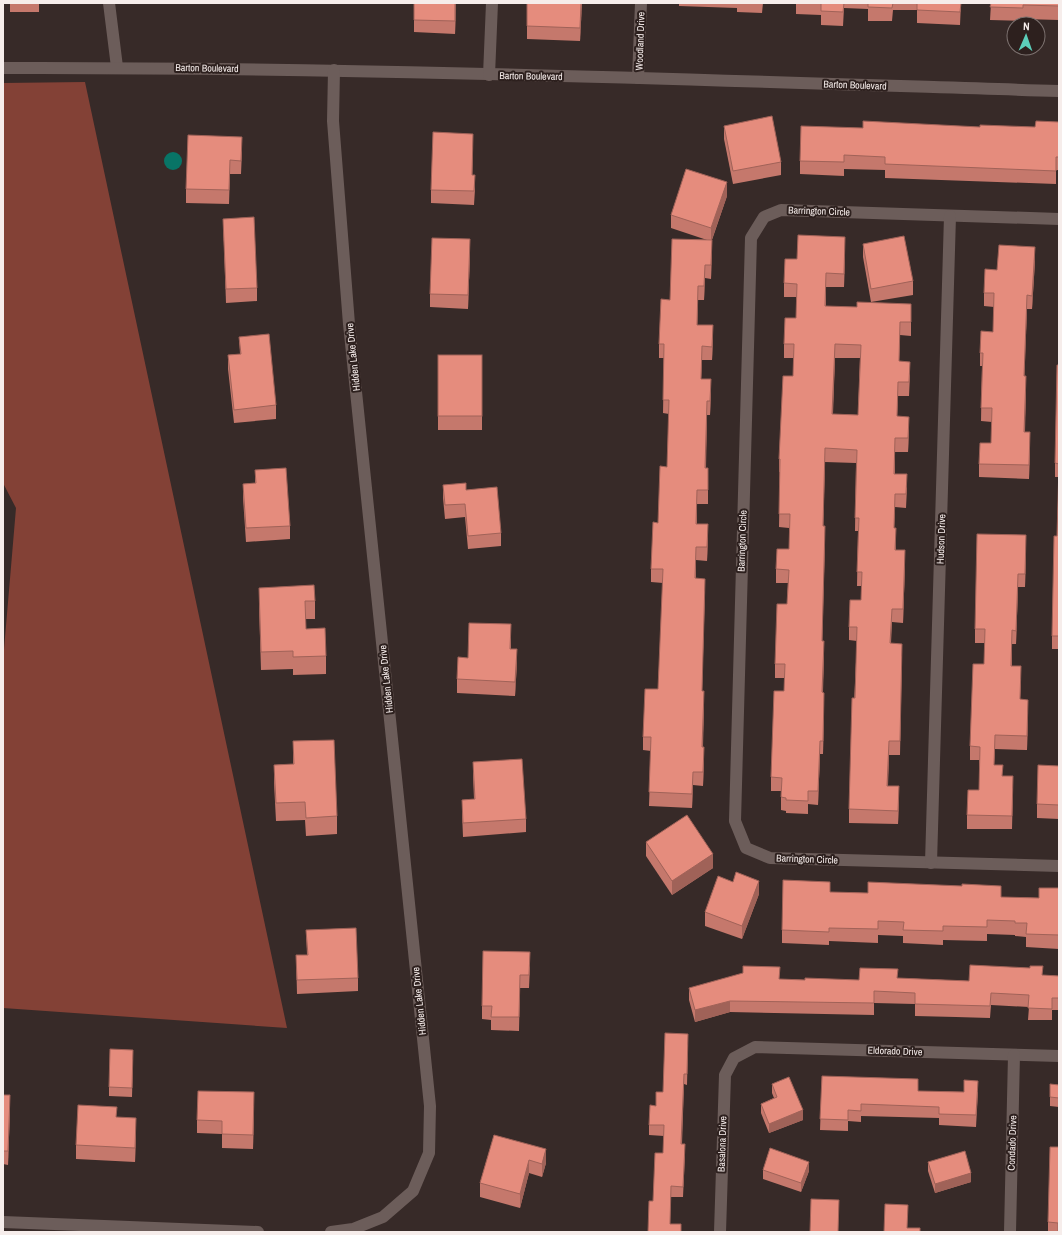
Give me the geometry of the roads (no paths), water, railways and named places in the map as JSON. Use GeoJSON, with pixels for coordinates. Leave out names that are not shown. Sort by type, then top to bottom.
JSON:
{"type":"FeatureCollection","features":[{"type":"Feature","properties":{"kind":"street"},"geometry":{"type":"LineString","coordinates":[[109,3],[117,68]]}},
{"type":"Feature","properties":{"kind":"street"},"geometry":{"type":"LineString","coordinates":[[489,75],[492,3]]}},
{"type":"Feature","properties":{"kind":"street","name":"Woodland Drive"},"geometry":{"type":"LineString","coordinates":[[638,78],[641,3]]}},
{"type":"Feature","properties":{"kind":"street","name":"Barton Boulevard"},"geometry":{"type":"LineString","coordinates":[[3,68],[334,70],[1059,91]]}},
{"type":"Feature","properties":{"kind":"street","name":"Hidden Lake Drive"},"geometry":{"type":"LineString","coordinates":[[331,1232],[353,1229],[383,1217],[413,1190],[429,1153],[430,1106],[349,324],[333,121],[334,70]]}},
{"type":"Feature","properties":{"kind":"street","name":"Barrington Circle"},"geometry":{"type":"LineString","coordinates":[[1059,219],[781,210],[764,217],[751,238],[735,821],[746,848],[770,858],[1059,866]]}},
{"type":"Feature","properties":{"kind":"street","name":"Hudson Drive"},"geometry":{"type":"LineString","coordinates":[[931,863],[950,216]]}},
{"type":"Feature","properties":{"kind":"street","name":"Eldorado Drive"},"geometry":{"type":"LineString","coordinates":[[734,1058],[755,1047],[1059,1056]]}},
{"type":"Feature","properties":{"kind":"street","name":"Condado Drive"},"geometry":{"type":"LineString","coordinates":[[1010,1232],[1014,1055]]}},
{"type":"Feature","properties":{"kind":"street","name":"Basalona Drive"},"geometry":{"type":"LineString","coordinates":[[720,1232],[725,1075],[734,1058]]}},
{"type":"Feature","properties":{"kind":"street"},"geometry":{"type":"LineString","coordinates":[[3,1222],[258,1232]]}},
{"type":"Feature","properties":{"kind":"water"},"geometry":{"type":"Polygon","coordinates":[[[173,152],[179,155],[182,161],[179,167],[173,170],[167,167],[164,161],[167,155],[173,152]]]}}]}
